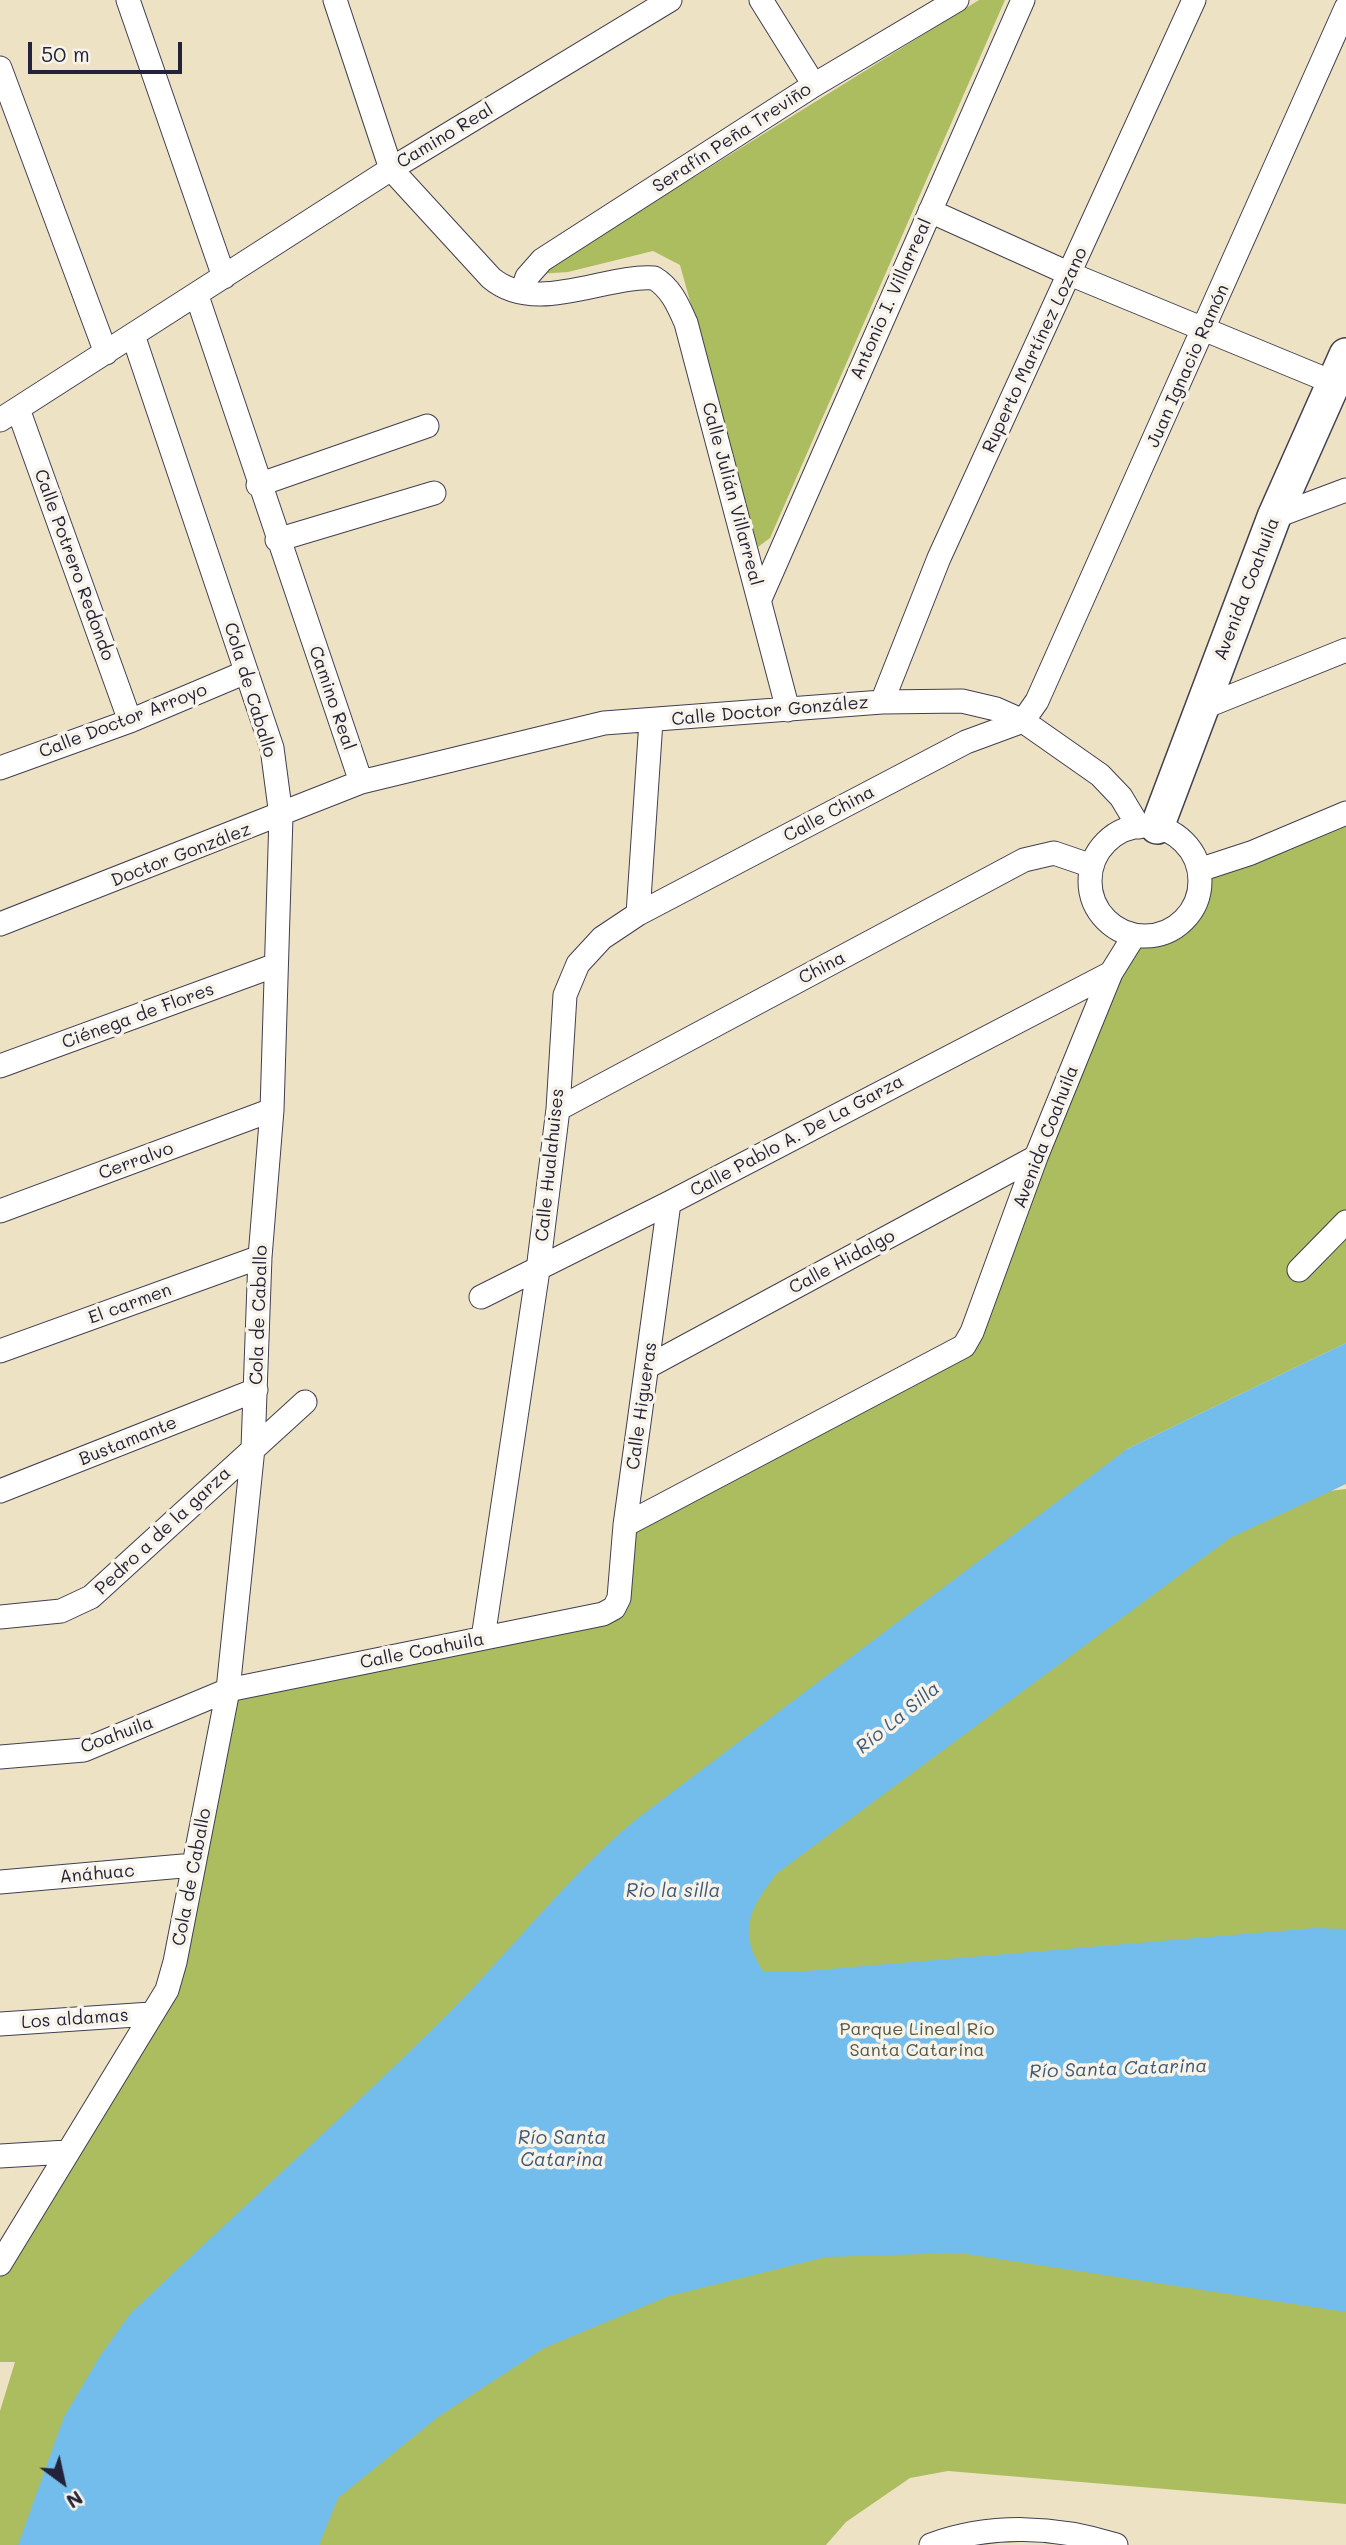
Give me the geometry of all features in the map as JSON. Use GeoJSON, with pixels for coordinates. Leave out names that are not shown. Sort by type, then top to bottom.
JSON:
{"type":"FeatureCollection","features":[{"type":"Feature","properties":{"kind":"street"},"geometry":{"type":"LineString","coordinates":[[128,0],[224,277]]}},
{"type":"Feature","properties":{"kind":"street"},"geometry":{"type":"LineString","coordinates":[[335,0],[391,169],[497,284],[522,291]]}},
{"type":"Feature","properties":{"kind":"street","name":"Camino Real"},"geometry":{"type":"LineString","coordinates":[[9,415],[391,169],[667,0]]}},
{"type":"Feature","properties":{"kind":"street"},"geometry":{"type":"LineString","coordinates":[[761,0],[814,85]]}},
{"type":"Feature","properties":{"kind":"street","name":"Serafín Peña Treviño"},"geometry":{"type":"LineString","coordinates":[[522,291],[527,277],[542,260],[814,85],[957,0]]}},
{"type":"Feature","properties":{"kind":"street","name":"Antonio I. Villarreal"},"geometry":{"type":"LineString","coordinates":[[760,599],[1023,0]]}},
{"type":"Feature","properties":{"kind":"street","name":"Ruperto Martínez Lozano"},"geometry":{"type":"LineString","coordinates":[[882,702],[939,558],[1194,0]]}},
{"type":"Feature","properties":{"kind":"street","name":"Juan Ignacio Ramón"},"geometry":{"type":"LineString","coordinates":[[1023,721],[1037,701],[1346,8]]}},
{"type":"Feature","properties":{"kind":"street"},"geometry":{"type":"LineString","coordinates":[[0,68],[106,353]]}},
{"type":"Feature","properties":{"kind":"street"},"geometry":{"type":"LineString","coordinates":[[930,212],[1070,274],[1205,329],[1339,368]]}},
{"type":"Feature","properties":{"kind":"street","name":"Calle Julián Villarreal"},"geometry":{"type":"LineString","coordinates":[[522,291],[543,295],[565,293],[644,277],[664,283],[686,323],[788,710]]}},
{"type":"Feature","properties":{"kind":"street","name":"Camino Real"},"geometry":{"type":"LineString","coordinates":[[197,296],[258,485],[360,782]]}},
{"type":"Feature","properties":{"kind":"street","name":"Cola de Caballo"},"geometry":{"type":"LineString","coordinates":[[0,2264],[167,1990],[175,1962],[228,1690],[253,1448],[260,1257],[272,1110],[281,816],[272,748],[133,335]]}},
{"type":"Feature","properties":{"kind":"street","name":"Avenida Coahuila"},"geometry":{"type":"LineString","coordinates":[[1148,827],[1202,708],[1274,517],[1339,368]]}},
{"type":"Feature","properties":{"kind":"street","name":"Calle Potrero Redondo"},"geometry":{"type":"LineString","coordinates":[[9,415],[130,721]]}},
{"type":"Feature","properties":{"kind":"street"},"geometry":{"type":"LineString","coordinates":[[258,485],[427,426]]}},
{"type":"Feature","properties":{"kind":"street"},"geometry":{"type":"LineString","coordinates":[[1274,517],[1346,490]]}},
{"type":"Feature","properties":{"kind":"street"},"geometry":{"type":"LineString","coordinates":[[277,541],[434,493]]}},
{"type":"Feature","properties":{"kind":"street"},"geometry":{"type":"LineString","coordinates":[[1202,708],[1346,650]]}},
{"type":"Feature","properties":{"kind":"street","name":"Calle Doctor Arroyo"},"geometry":{"type":"LineString","coordinates":[[0,767],[130,721],[246,672]]}},
{"type":"Feature","properties":{"kind":"street","name":"Calle Doctor González"},"geometry":{"type":"LineString","coordinates":[[360,782],[604,723],[882,702],[962,701],[996,709],[1023,721],[1100,775],[1148,827]]}},
{"type":"Feature","properties":{"kind":"street"},"geometry":{"type":"LineString","coordinates":[[638,914],[651,721]]}},
{"type":"Feature","properties":{"kind":"street","name":"Calle China"},"geometry":{"type":"LineString","coordinates":[[638,914],[966,742],[1023,721]]}},
{"type":"Feature","properties":{"kind":"street","name":"Doctor González"},"geometry":{"type":"LineString","coordinates":[[0,924],[281,816],[360,782]]}},
{"type":"Feature","properties":{"kind":"street"},"geometry":{"type":"LineString","coordinates":[[1199,870],[1251,853],[1346,813]]}},
{"type":"Feature","properties":{"kind":"street"},"geometry":{"type":"LineString","coordinates":[[1148,827],[1174,834],[1187,846],[1199,870],[1197,900],[1180,923],[1153,936],[1134,936],[1107,922],[1095,906],[1090,886],[1092,866],[1101,848],[1114,836],[1148,827]]}},
{"type":"Feature","properties":{"kind":"street","name":"China"},"geometry":{"type":"LineString","coordinates":[[558,1109],[1024,860],[1054,853],[1092,866]]}},
{"type":"Feature","properties":{"kind":"street","name":"Calle Hualahuises"},"geometry":{"type":"LineString","coordinates":[[483,1638],[538,1270],[558,1109],[565,995],[570,976],[602,938],[638,914]]}},
{"type":"Feature","properties":{"kind":"street","name":"Avenida Coahuila"},"geometry":{"type":"LineString","coordinates":[[625,1525],[959,1350],[967,1342],[1036,1157],[1111,973],[1134,936]]}},
{"type":"Feature","properties":{"kind":"street","name":"Ciénega de Flores"},"geometry":{"type":"LineString","coordinates":[[0,1066],[276,965]]}},
{"type":"Feature","properties":{"kind":"street","name":"Calle Pablo A. De La Garza"},"geometry":{"type":"LineString","coordinates":[[481,1297],[669,1203],[1111,973]]}},
{"type":"Feature","properties":{"kind":"street","name":"Cerralvo"},"geometry":{"type":"LineString","coordinates":[[0,1211],[272,1110]]}},
{"type":"Feature","properties":{"kind":"street","name":"Calle Hidalgo"},"geometry":{"type":"LineString","coordinates":[[647,1367],[1036,1157]]}},
{"type":"Feature","properties":{"kind":"street","name":"Calle Higueras"},"geometry":{"type":"LineString","coordinates":[[614,1608],[619,1598],[625,1525],[669,1203]]}},
{"type":"Feature","properties":{"kind":"street"},"geometry":{"type":"LineString","coordinates":[[1299,1270],[1346,1222]]}},
{"type":"Feature","properties":{"kind":"street","name":"El carmen"},"geometry":{"type":"LineString","coordinates":[[0,1351],[260,1257]]}},
{"type":"Feature","properties":{"kind":"street","name":"Bustamante"},"geometry":{"type":"LineString","coordinates":[[0,1492],[256,1390]]}},
{"type":"Feature","properties":{"kind":"street","name":"Pedro a de la garza"},"geometry":{"type":"LineString","coordinates":[[0,1617],[61,1611],[91,1597],[305,1402]]}},
{"type":"Feature","properties":{"kind":"street","name":"Calle Coahuila"},"geometry":{"type":"LineString","coordinates":[[228,1690],[603,1614],[614,1608]]}},
{"type":"Feature","properties":{"kind":"street","name":"Coahuila"},"geometry":{"type":"LineString","coordinates":[[0,1757],[93,1747],[228,1690]]}},
{"type":"Feature","properties":{"kind":"street","name":"Anáhuac"},"geometry":{"type":"LineString","coordinates":[[0,1882],[194,1866]]}},
{"type":"Feature","properties":{"kind":"street","name":"Los aldamas"},"geometry":{"type":"LineString","coordinates":[[0,2024],[151,2014]]}},
{"type":"Feature","properties":{"kind":"street"},"geometry":{"type":"LineString","coordinates":[[0,2156],[67,2152]]}},
{"type":"Feature","properties":{"kind":"street"},"geometry":{"type":"LineString","coordinates":[[943,2543],[1020,2530],[1061,2532],[1116,2545]]}},
{"type":"Feature","properties":{"kind":"green space"},"geometry":{"type":"Polygon","coordinates":[[[979,0],[1005,0],[770,538],[758,547],[680,265],[653,251],[568,272],[538,274],[979,0]]]}},
{"type":"Feature","properties":{"kind":"green space","name":"Parque Lineal Río Santa Catarina"},"geometry":{"type":"Polygon","coordinates":[[[1346,813],[1346,1343],[1127,1449],[1103,1517],[1346,1489],[1346,2504],[948,2471],[910,2478],[846,2522],[826,2545],[0,2545],[0,2411],[15,2362],[0,2362],[0,2264],[151,2014],[228,1690],[610,1612],[625,1525],[959,1350],[1134,936],[1159,933],[1179,922],[1192,905],[1200,880],[1346,813]]]}},
{"type":"Feature","properties":{"kind":"water","name":"Río Santa Catarina"},"geometry":{"type":"Polygon","coordinates":[[[1346,1343],[1346,1484],[1230,1538],[776,1874],[754,1909],[749,1931],[750,1943],[763,1971],[806,1971],[1315,1928],[1346,1929],[1346,2312],[960,2253],[826,2257],[669,2296],[544,2348],[438,2417],[338,2498],[319,2545],[18,2545],[64,2417],[100,2356],[130,2314],[450,2012],[609,1843],[634,1821],[1127,1449],[1346,1343]]]}},
{"type":"Feature","properties":{"kind":"water label","name":"Río La Silla"},"geometry":{"type":"Point","coordinates":[898,1718]}},
{"type":"Feature","properties":{"kind":"water label","name":"Rio la silla"},"geometry":{"type":"Point","coordinates":[673,1891]}}]}
